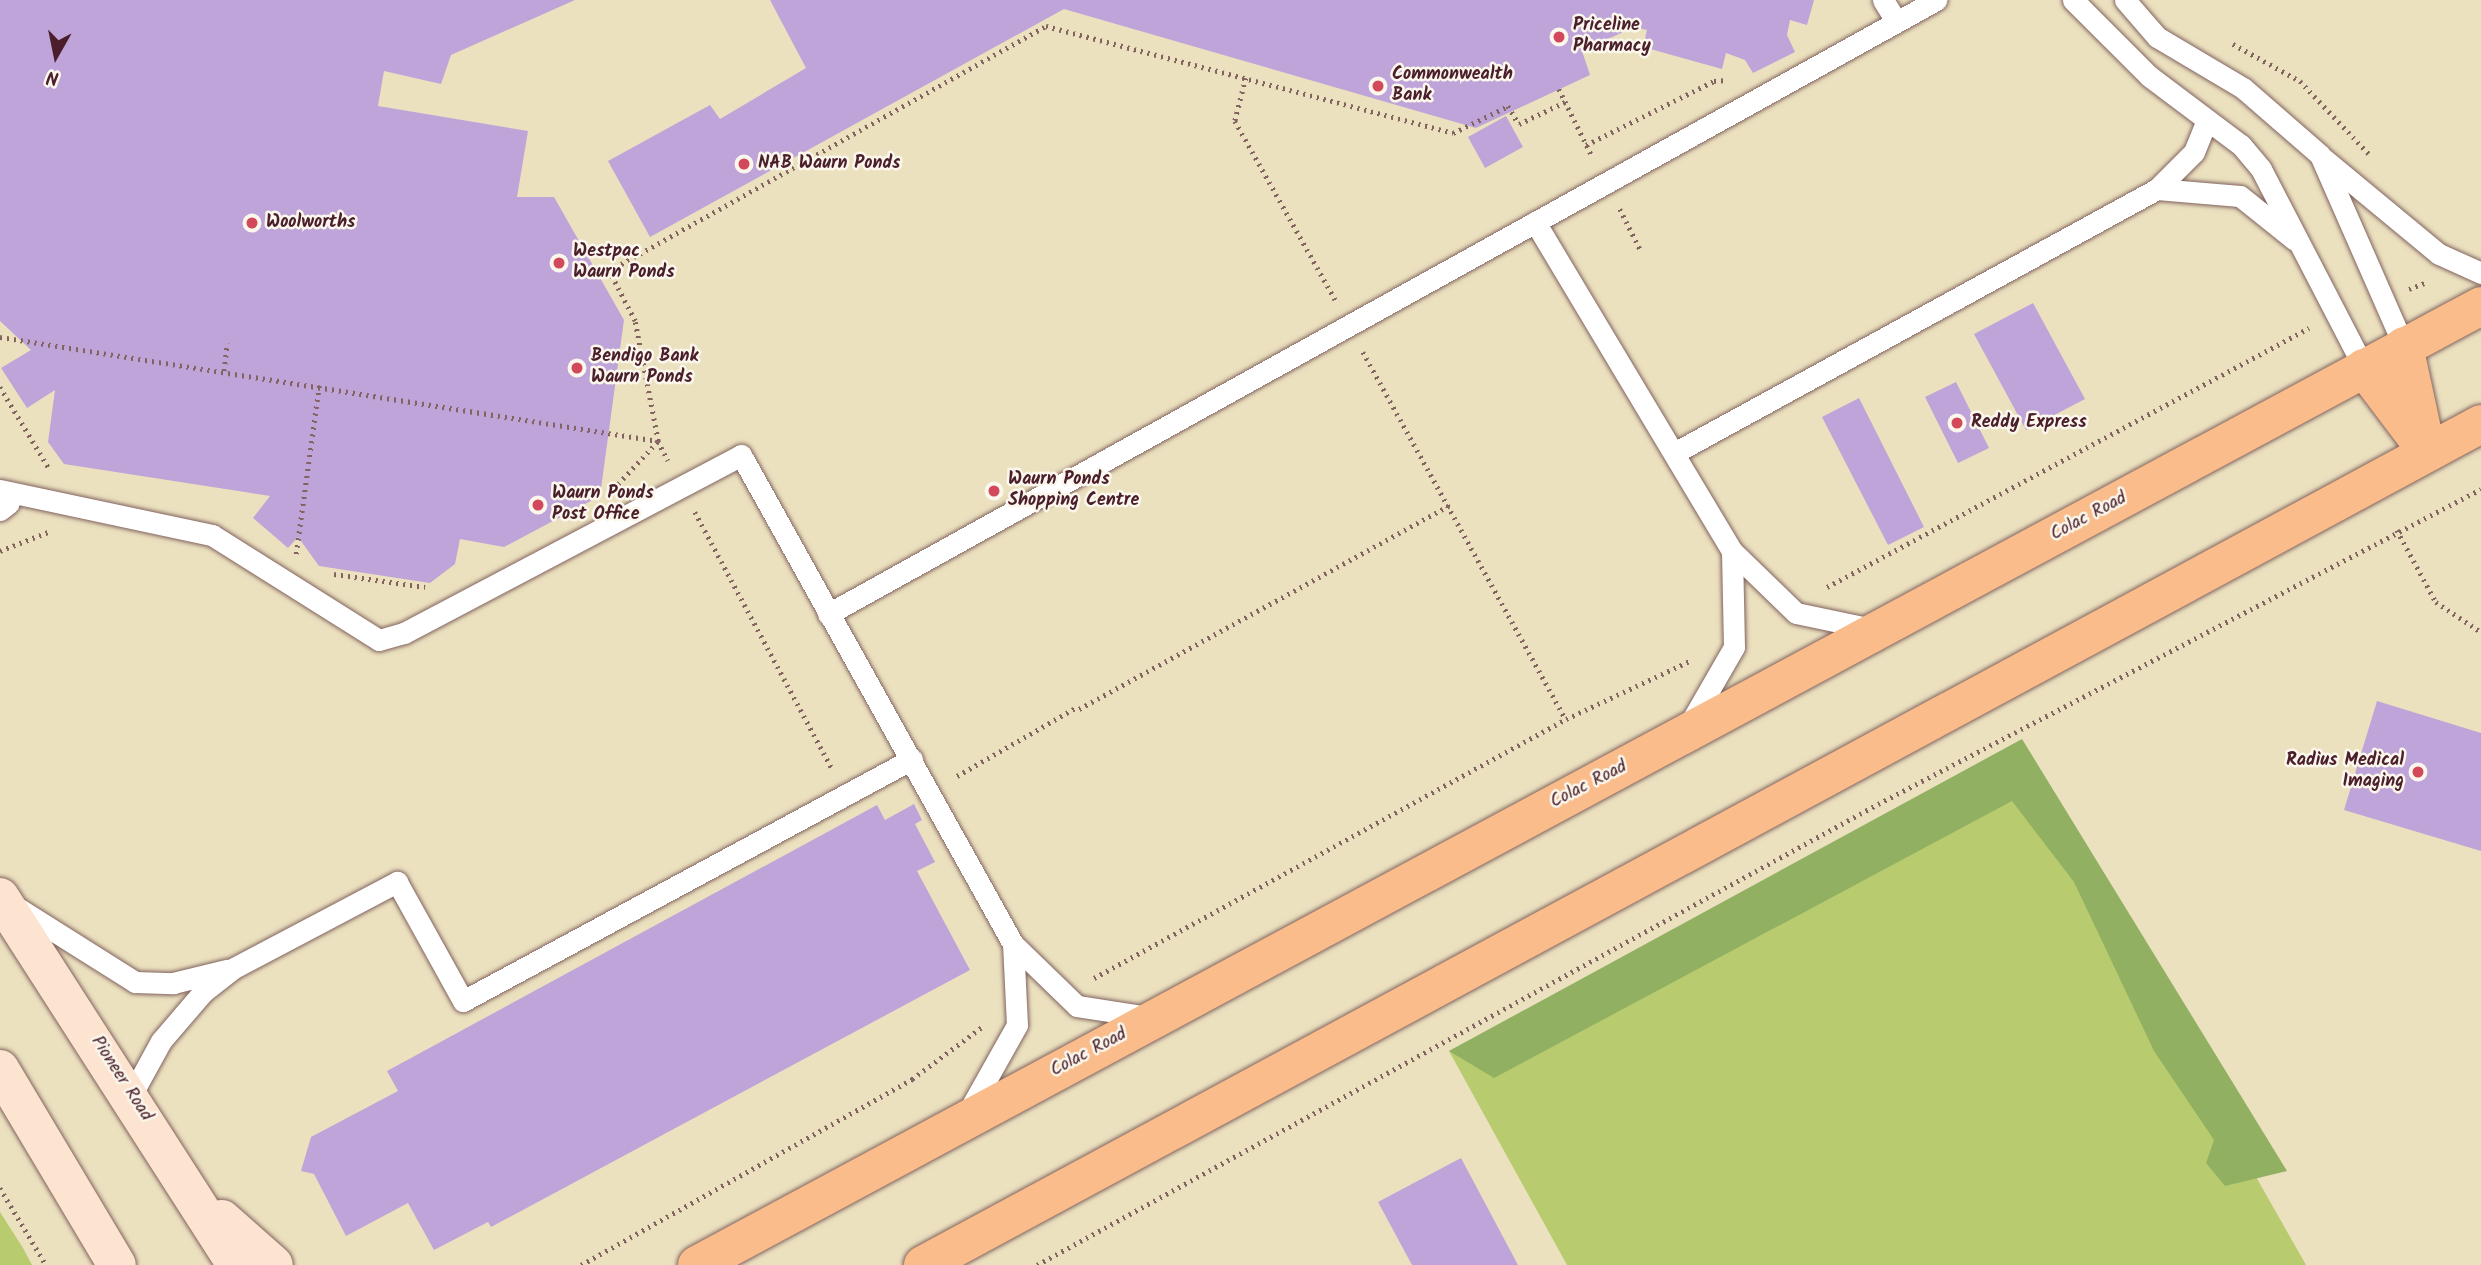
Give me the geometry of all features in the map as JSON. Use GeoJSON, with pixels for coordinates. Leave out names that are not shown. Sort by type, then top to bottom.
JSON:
{"type":"FeatureCollection","features":[{"type":"Feature","properties":{"kind":"highway","name":"Colac Road"},"geometry":{"type":"LineString","coordinates":[[697,1265],[2481,306]]}},
{"type":"Feature","properties":{"kind":"highway"},"geometry":{"type":"LineString","coordinates":[[2404,346],[2427,453]]}},
{"type":"Feature","properties":{"kind":"highway"},"geometry":{"type":"LineString","coordinates":[[2364,368],[2427,453]]}},
{"type":"Feature","properties":{"kind":"highway"},"geometry":{"type":"LineString","coordinates":[[923,1265],[2481,424]]}},
{"type":"Feature","properties":{"kind":"main road","name":"Pioneer Road"},"geometry":{"type":"LineString","coordinates":[[0,896],[132,1094],[201,1202],[236,1265]]}},
{"type":"Feature","properties":{"kind":"main road"},"geometry":{"type":"LineString","coordinates":[[0,1069],[117,1265]]}},
{"type":"Feature","properties":{"kind":"main road"},"geometry":{"type":"LineString","coordinates":[[201,1202],[274,1265]]}},
{"type":"Feature","properties":{"kind":"lane"},"geometry":{"type":"LineString","coordinates":[[1883,0],[1896,21]]}},
{"type":"Feature","properties":{"kind":"lane"},"geometry":{"type":"LineString","coordinates":[[828,614],[1936,0]]}},
{"type":"Feature","properties":{"kind":"lane"},"geometry":{"type":"LineString","coordinates":[[2073,0],[2206,122],[2241,145],[2261,169],[2364,368]]}},
{"type":"Feature","properties":{"kind":"lane"},"geometry":{"type":"LineString","coordinates":[[2125,0],[2157,37],[2243,88],[2452,264],[2481,273]]}},
{"type":"Feature","properties":{"kind":"lane"},"geometry":{"type":"LineString","coordinates":[[1676,452],[2157,189],[2194,152],[2206,122]]}},
{"type":"Feature","properties":{"kind":"lane"},"geometry":{"type":"LineString","coordinates":[[2320,155],[2388,298],[2404,346]]}},
{"type":"Feature","properties":{"kind":"lane"},"geometry":{"type":"LineString","coordinates":[[2157,189],[2240,195],[2265,212],[2306,256]]}},
{"type":"Feature","properties":{"kind":"lane"},"geometry":{"type":"LineString","coordinates":[[1535,222],[1676,452],[1732,551],[1796,612],[1878,629]]}},
{"type":"Feature","properties":{"kind":"lane"},"geometry":{"type":"LineString","coordinates":[[2,499],[49,502],[220,538],[379,640],[404,633],[741,455],[1013,944],[1070,1002],[1155,1018]]}},
{"type":"Feature","properties":{"kind":"lane"},"geometry":{"type":"LineString","coordinates":[[1680,738],[1734,647],[1732,551]]}},
{"type":"Feature","properties":{"kind":"lane"},"geometry":{"type":"LineString","coordinates":[[132,1094],[187,1007],[232,969],[397,882],[463,1001],[912,759]]}},
{"type":"Feature","properties":{"kind":"lane"},"geometry":{"type":"LineString","coordinates":[[0,896],[135,982],[173,983],[232,969]]}},
{"type":"Feature","properties":{"kind":"lane"},"geometry":{"type":"LineString","coordinates":[[961,1123],[1017,1025],[1013,944]]}},
{"type":"Feature","properties":{"kind":"path"},"geometry":{"type":"LineString","coordinates":[[846,796],[658,441],[635,321],[609,271],[1046,26],[1453,134],[1508,106],[1519,124],[1565,102],[1559,89]]}},
{"type":"Feature","properties":{"kind":"path"},"geometry":{"type":"LineString","coordinates":[[1247,78],[1235,121],[1566,719]]}},
{"type":"Feature","properties":{"kind":"path"},"geometry":{"type":"LineString","coordinates":[[1586,145],[1714,81]]}},
{"type":"Feature","properties":{"kind":"path"},"geometry":{"type":"LineString","coordinates":[[2388,298],[2452,264]]}},
{"type":"Feature","properties":{"kind":"path"},"geometry":{"type":"LineString","coordinates":[[1796,612],[1810,597],[2238,362],[2337,317]]}},
{"type":"Feature","properties":{"kind":"path"},"geometry":{"type":"LineString","coordinates":[[0,337],[658,441]]}},
{"type":"Feature","properties":{"kind":"path"},"geometry":{"type":"LineString","coordinates":[[224,371],[226,344]]}},
{"type":"Feature","properties":{"kind":"path"},"geometry":{"type":"LineString","coordinates":[[296,554],[319,386]]}},
{"type":"Feature","properties":{"kind":"path"},"geometry":{"type":"LineString","coordinates":[[0,387],[52,474]]}},
{"type":"Feature","properties":{"kind":"path"},"geometry":{"type":"LineString","coordinates":[[613,489],[658,441]]}},
{"type":"Feature","properties":{"kind":"path"},"geometry":{"type":"LineString","coordinates":[[1037,1265],[1878,804],[2397,530],[2481,489]]}},
{"type":"Feature","properties":{"kind":"path"},"geometry":{"type":"LineString","coordinates":[[957,776],[1449,506]]}},
{"type":"Feature","properties":{"kind":"path"},"geometry":{"type":"LineString","coordinates":[[2397,530],[2436,602],[2481,632]]}},
{"type":"Feature","properties":{"kind":"path"},"geometry":{"type":"LineString","coordinates":[[286,548],[302,562]]}},
{"type":"Feature","properties":{"kind":"path"},"geometry":{"type":"LineString","coordinates":[[322,572],[440,589]]}},
{"type":"Feature","properties":{"kind":"path"},"geometry":{"type":"LineString","coordinates":[[1070,1002],[1087,982],[1566,719],[1707,653],[1734,647]]}},
{"type":"Feature","properties":{"kind":"path"},"geometry":{"type":"LineString","coordinates":[[581,1265],[912,1079],[967,1032],[1017,1025]]}},
{"type":"Feature","properties":{"kind":"path"},"geometry":{"type":"LineString","coordinates":[[0,1188],[46,1265]]}},
{"type":"Feature","properties":{"kind":"green space"},"geometry":{"type":"Polygon","coordinates":[[[2022,739],[2287,1171],[2225,1186],[2206,1163],[2214,1140],[2154,1051],[2074,882],[2012,801],[1494,1078],[1449,1051],[2022,739]]]}},
{"type":"Feature","properties":{"kind":"green space"},"geometry":{"type":"Polygon","coordinates":[[[2013,748],[2306,1265],[1567,1265],[1449,1051],[2013,748]]]}},
{"type":"Feature","properties":{"kind":"green space"},"geometry":{"type":"Polygon","coordinates":[[[0,1212],[23,1248],[32,1265],[0,1265],[0,1212]]]}},
{"type":"Feature","properties":{"kind":"building"},"geometry":{"type":"Polygon","coordinates":[[[0,0],[575,0],[451,55],[441,84],[384,71],[378,106],[528,131],[517,197],[554,197],[624,320],[600,496],[504,547],[460,539],[455,564],[430,583],[319,566],[298,537],[288,548],[253,518],[270,496],[64,464],[48,442],[55,390],[27,408],[1,368],[31,350],[0,321],[0,0]]]}},
{"type":"Feature","properties":{"kind":"building"},"geometry":{"type":"Polygon","coordinates":[[[770,0],[1814,0],[1807,25],[1790,20],[1787,35],[1795,52],[1753,73],[1745,60],[1726,53],[1722,69],[1643,47],[1647,30],[1634,27],[1582,51],[1590,75],[1476,128],[1064,9],[650,237],[608,161],[710,105],[720,119],[806,68],[770,0]]]}},
{"type":"Feature","properties":{"kind":"building"},"geometry":{"type":"Polygon","coordinates":[[[1506,116],[1523,147],[1485,168],[1468,137],[1506,116]]]}},
{"type":"Feature","properties":{"kind":"building"},"geometry":{"type":"Polygon","coordinates":[[[2033,303],[2085,399],[2026,430],[1974,334],[2033,303]]]}},
{"type":"Feature","properties":{"kind":"building","name":"Reddy Express"},"geometry":{"type":"Polygon","coordinates":[[[1956,382],[1989,448],[1958,463],[1925,397],[1956,382]]]}},
{"type":"Feature","properties":{"kind":"building"},"geometry":{"type":"Polygon","coordinates":[[[1859,398],[1924,527],[1888,545],[1822,417],[1859,398]]]}},
{"type":"Feature","properties":{"kind":"building","name":"Radius Medical Imaging"},"geometry":{"type":"Polygon","coordinates":[[[2377,701],[2481,733],[2481,851],[2344,810],[2377,701]]]}},
{"type":"Feature","properties":{"kind":"building"},"geometry":{"type":"Polygon","coordinates":[[[914,804],[922,820],[915,824],[935,862],[917,871],[970,970],[491,1227],[488,1222],[434,1250],[408,1203],[346,1236],[314,1174],[301,1171],[311,1137],[398,1091],[387,1071],[877,805],[885,820],[914,804]]]}},
{"type":"Feature","properties":{"kind":"building"},"geometry":{"type":"Polygon","coordinates":[[[1461,1158],[1518,1265],[1412,1265],[1378,1202],[1461,1158]]]}},
{"type":"Feature","properties":{"kind":"place","name":"Priceline Pharmacy"},"geometry":{"type":"Point","coordinates":[1559,37]}},
{"type":"Feature","properties":{"kind":"place","name":"Commonwealth Bank"},"geometry":{"type":"Point","coordinates":[1378,86]}},
{"type":"Feature","properties":{"kind":"place","name":"NAB Waurn Ponds"},"geometry":{"type":"Point","coordinates":[744,164]}},
{"type":"Feature","properties":{"kind":"place","name":"Woolworths"},"geometry":{"type":"Point","coordinates":[252,223]}},
{"type":"Feature","properties":{"kind":"place","name":"Westpac Waurn Ponds"},"geometry":{"type":"Point","coordinates":[559,263]}},
{"type":"Feature","properties":{"kind":"place","name":"Bendigo Bank Waurn Ponds"},"geometry":{"type":"Point","coordinates":[577,368]}},
{"type":"Feature","properties":{"kind":"place","name":"Reddy Express"},"geometry":{"type":"Point","coordinates":[1957,423]}},
{"type":"Feature","properties":{"kind":"place","name":"Waurn Ponds Shopping Centre"},"geometry":{"type":"Point","coordinates":[994,491]}},
{"type":"Feature","properties":{"kind":"place","name":"Waurn Ponds Post Office"},"geometry":{"type":"Point","coordinates":[538,505]}},
{"type":"Feature","properties":{"kind":"place","name":"Radius Medical Imaging"},"geometry":{"type":"Point","coordinates":[2418,772]}}]}
